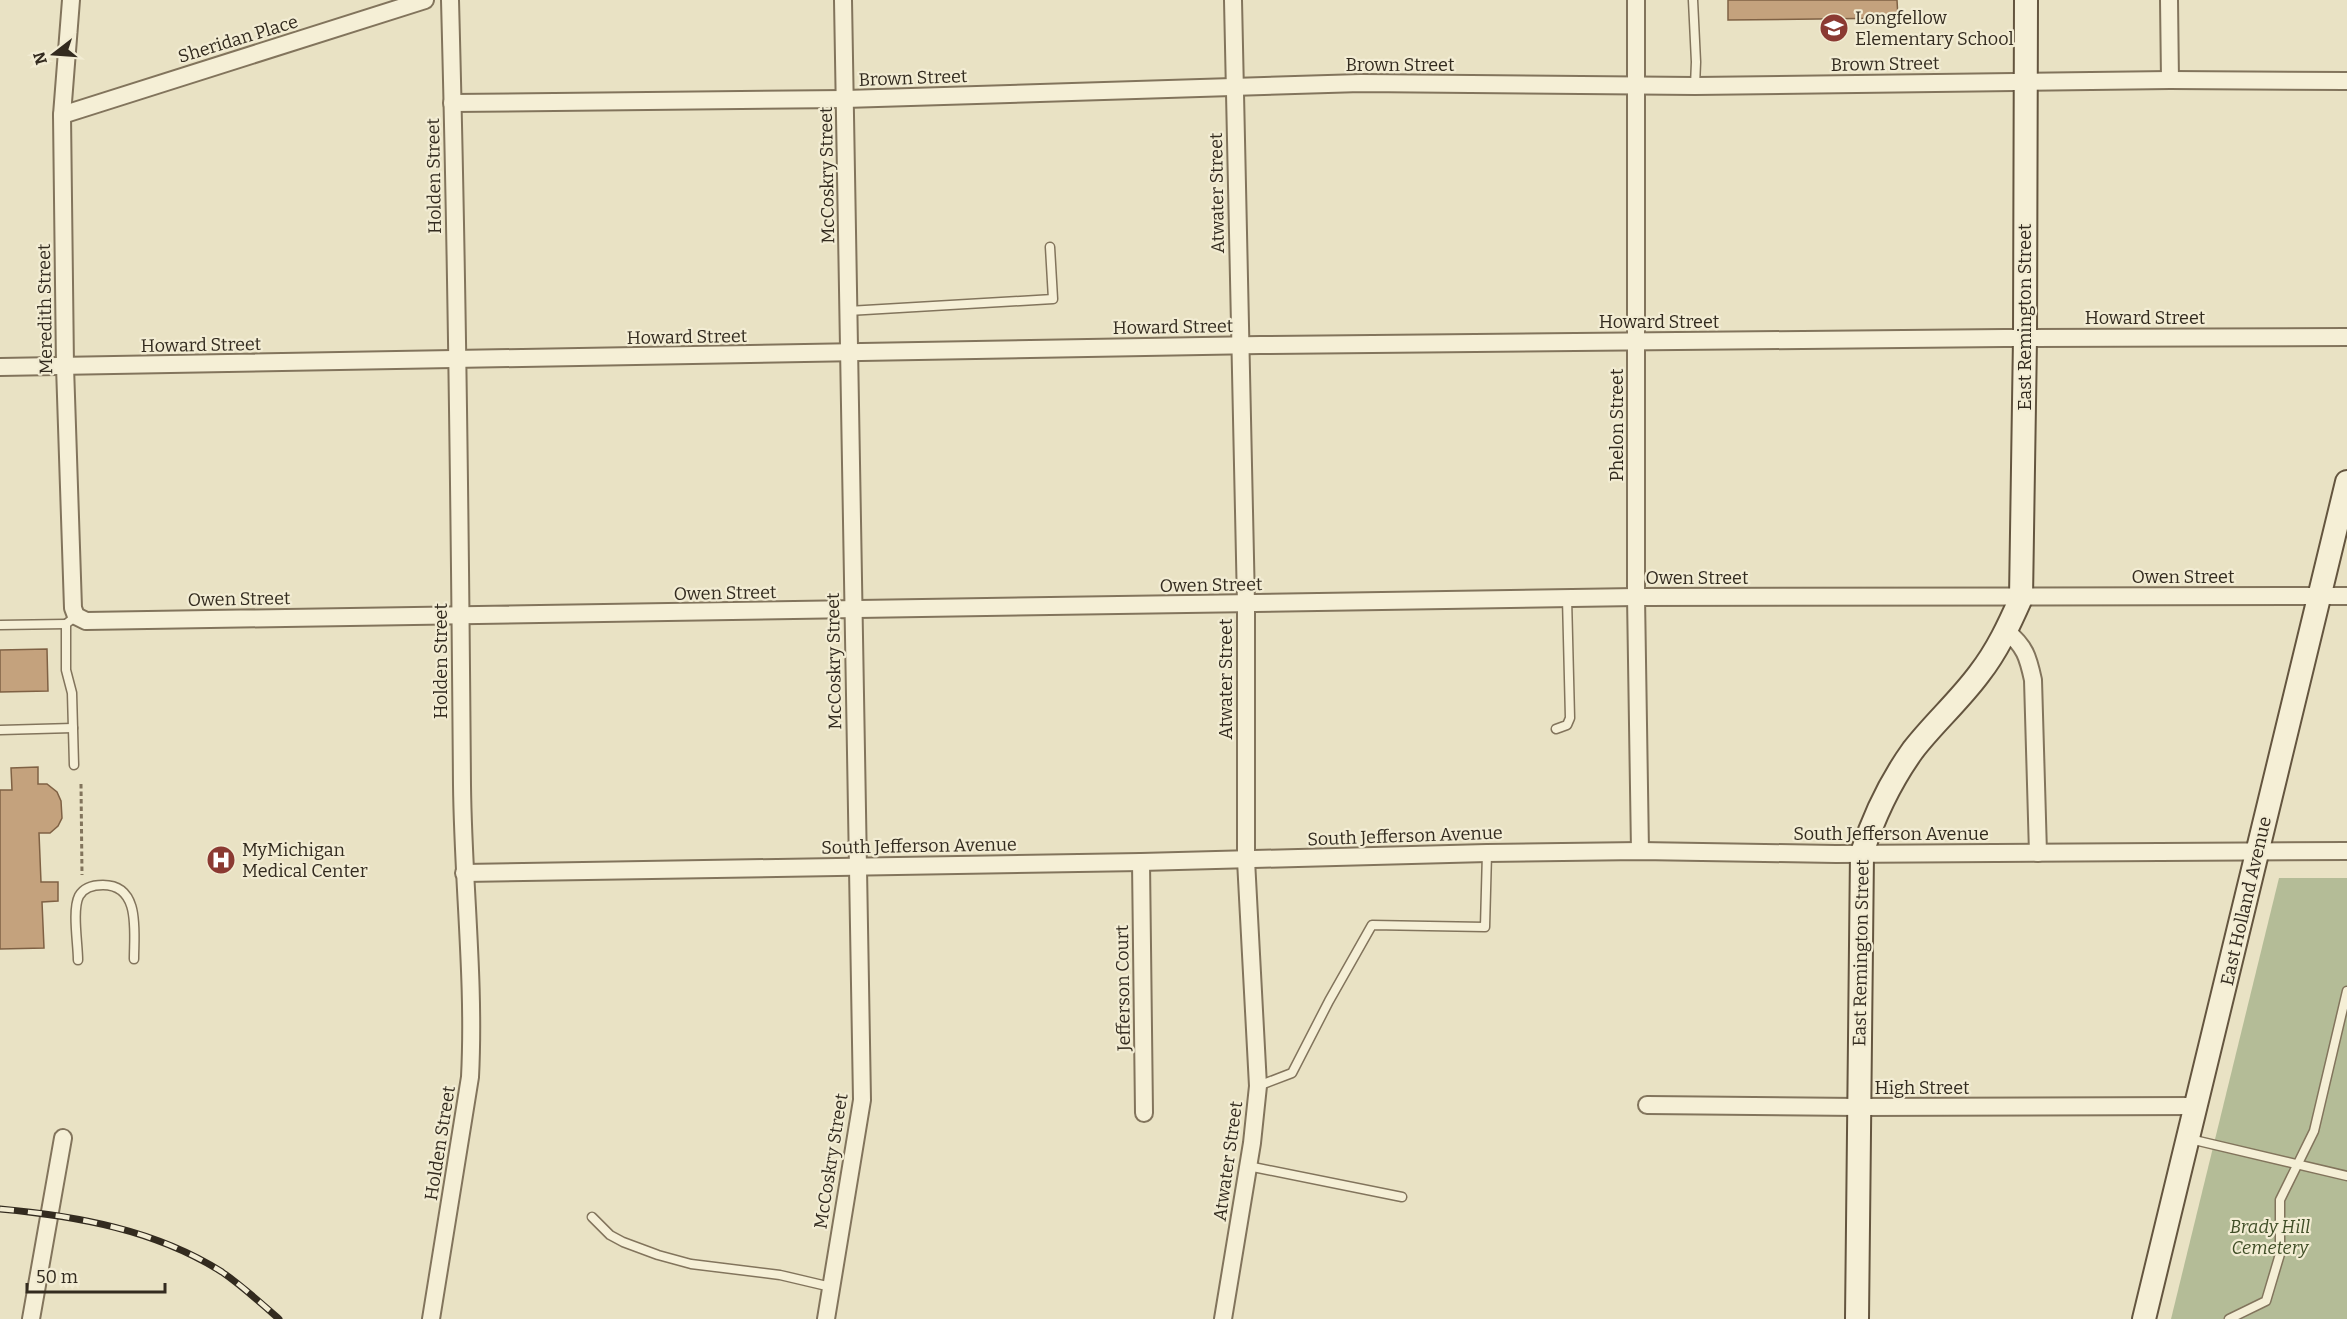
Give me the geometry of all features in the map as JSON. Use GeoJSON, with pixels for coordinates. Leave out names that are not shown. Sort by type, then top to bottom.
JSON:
{"type":"FeatureCollection","features":[{"type":"Feature","properties":{"kind":"main road","name":"East Remington Street"},"geometry":{"type":"LineString","coordinates":[[1857,1319],[1862,853],[1891,783],[1914,749],[1979,674],[2006,631],[2021,598],[2025,338],[2026,0]]}},
{"type":"Feature","properties":{"kind":"main road","name":"East Holland Avenue"},"geometry":{"type":"LineString","coordinates":[[2144,1319],[2347,482]]}},
{"type":"Feature","properties":{"kind":"street","name":"Meredith Street"},"geometry":{"type":"LineString","coordinates":[[71,0],[62,115],[65,366],[73,608],[71,620]]}},
{"type":"Feature","properties":{"kind":"street","name":"Sheridan Place"},"geometry":{"type":"LineString","coordinates":[[62,115],[425,0]]}},
{"type":"Feature","properties":{"kind":"street","name":"Holden Street"},"geometry":{"type":"LineString","coordinates":[[431,1319],[470,1077],[472,1042],[470,951],[464,873],[458,361],[450,0]]}},
{"type":"Feature","properties":{"kind":"street","name":"McCoskry Street"},"geometry":{"type":"LineString","coordinates":[[826,1319],[862,1100],[843,0]]}},
{"type":"Feature","properties":{"kind":"street","name":"Atwater Street"},"geometry":{"type":"LineString","coordinates":[[1223,1319],[1248,1166],[1258,1086],[1246,860],[1246,604],[1233,0]]}},
{"type":"Feature","properties":{"kind":"street","name":"Phelon Street"},"geometry":{"type":"LineString","coordinates":[[1636,0],[1636,597],[1640,851]]}},
{"type":"Feature","properties":{"kind":"street"},"geometry":{"type":"LineString","coordinates":[[2170,80],[2171,1]]}},
{"type":"Feature","properties":{"kind":"street","name":"Brown Street"},"geometry":{"type":"LineString","coordinates":[[452,103],[845,99],[1361,83],[1695,86],[2170,80],[2347,81]]}},
{"type":"Feature","properties":{"kind":"street","name":"Howard Street"},"geometry":{"type":"LineString","coordinates":[[0,368],[1239,345],[2347,337]]}},
{"type":"Feature","properties":{"kind":"street","name":"Owen Street"},"geometry":{"type":"LineString","coordinates":[[71,620],[1636,597],[2347,596]]}},
{"type":"Feature","properties":{"kind":"street"},"geometry":{"type":"LineString","coordinates":[[2006,631],[2019,641],[2028,657],[2034,680],[2038,853]]}},
{"type":"Feature","properties":{"kind":"street","name":"South Jefferson Avenue"},"geometry":{"type":"LineString","coordinates":[[464,873],[1640,851],[1836,854],[2347,850]]}},
{"type":"Feature","properties":{"kind":"street","name":"Jefferson Court"},"geometry":{"type":"LineString","coordinates":[[1141,862],[1144,1113]]}},
{"type":"Feature","properties":{"kind":"street","name":"High Street"},"geometry":{"type":"LineString","coordinates":[[1647,1105],[2197,1106]]}},
{"type":"Feature","properties":{"kind":"street"},"geometry":{"type":"LineString","coordinates":[[31,1319],[63,1138]]}},
{"type":"Feature","properties":{"kind":"lane"},"geometry":{"type":"LineString","coordinates":[[1693,0],[1695,86]]}},
{"type":"Feature","properties":{"kind":"lane"},"geometry":{"type":"LineString","coordinates":[[848,311],[1053,299],[1050,247]]}},
{"type":"Feature","properties":{"kind":"lane"},"geometry":{"type":"LineString","coordinates":[[1556,729],[1567,725],[1570,718],[1567,598]]}},
{"type":"Feature","properties":{"kind":"lane"},"geometry":{"type":"LineString","coordinates":[[0,625],[71,620],[66,670],[72,693],[74,765]]}},
{"type":"Feature","properties":{"kind":"lane"},"geometry":{"type":"LineString","coordinates":[[0,730],[73,728]]}},
{"type":"Feature","properties":{"kind":"lane"},"geometry":{"type":"LineString","coordinates":[[1258,1086],[1292,1073],[1371,926],[1485,927],[1488,853]]}},
{"type":"Feature","properties":{"kind":"lane"},"geometry":{"type":"LineString","coordinates":[[78,960],[76,908],[79,895],[88,887],[97,885],[115,887],[124,892],[130,900],[134,959]]}},
{"type":"Feature","properties":{"kind":"lane"},"geometry":{"type":"LineString","coordinates":[[2229,1319],[2266,1301],[2280,1254],[2280,1200],[2314,1131],[2347,991]]}},
{"type":"Feature","properties":{"kind":"lane"},"geometry":{"type":"LineString","coordinates":[[2188,1139],[2347,1176]]}},
{"type":"Feature","properties":{"kind":"lane"},"geometry":{"type":"LineString","coordinates":[[1248,1166],[1402,1197]]}},
{"type":"Feature","properties":{"kind":"lane"},"geometry":{"type":"LineString","coordinates":[[592,1217],[610,1235],[622,1242],[658,1255],[691,1264],[780,1275],[831,1287]]}},
{"type":"Feature","properties":{"kind":"path"},"geometry":{"type":"LineString","coordinates":[[81,784],[82,874]]}},
{"type":"Feature","properties":{"kind":"green space","name":"Brady Hill Cemetery"},"geometry":{"type":"Polygon","coordinates":[[[2279,878],[2347,878],[2347,1319],[2171,1319],[2279,878]]]}},
{"type":"Feature","properties":{"kind":"building","name":"Longfellow Elementary School"},"geometry":{"type":"Polygon","coordinates":[[[1728,0],[1897,0],[1898,18],[1728,20],[1728,0]]]}},
{"type":"Feature","properties":{"kind":"building"},"geometry":{"type":"Polygon","coordinates":[[[47,649],[48,691],[0,692],[0,650],[47,649]]]}},
{"type":"Feature","properties":{"kind":"building"},"geometry":{"type":"Polygon","coordinates":[[[38,767],[38,784],[47,784],[57,792],[61,801],[62,818],[58,826],[50,833],[39,833],[41,882],[58,882],[58,901],[42,902],[44,948],[0,949],[0,790],[12,790],[11,768],[38,767]]]}},
{"type":"Feature","properties":{"kind":"railway"},"geometry":{"type":"LineString","coordinates":[[0,1209],[87,1221],[143,1235],[170,1245],[222,1272],[279,1319]]}},
{"type":"Feature","properties":{"kind":"place","name":"Longfellow Elementary School"},"geometry":{"type":"Point","coordinates":[1834,28]}},
{"type":"Feature","properties":{"kind":"place","name":"MyMichigan Medical Center"},"geometry":{"type":"Point","coordinates":[221,860]}}]}
